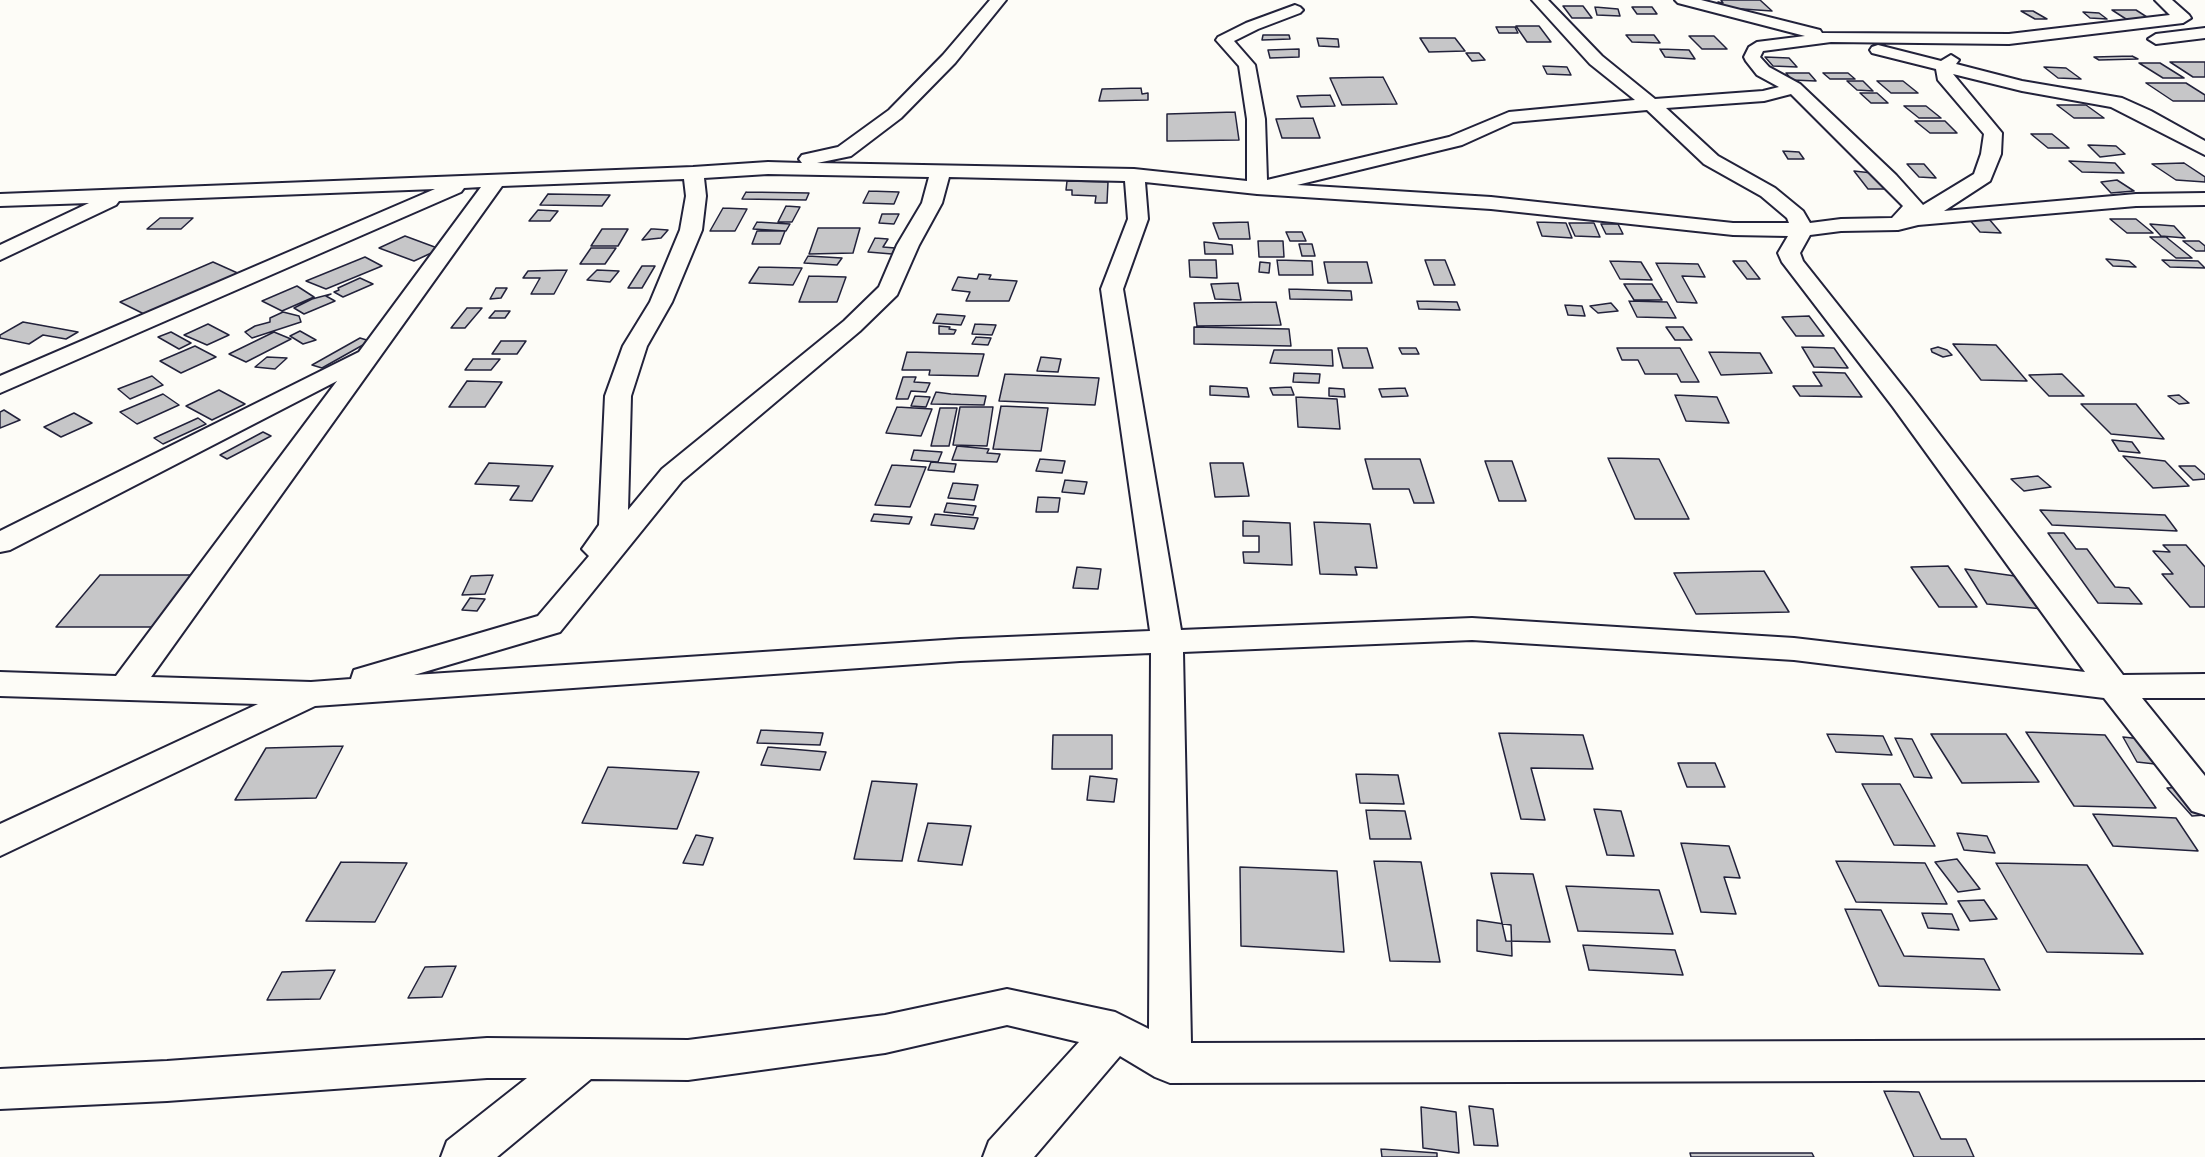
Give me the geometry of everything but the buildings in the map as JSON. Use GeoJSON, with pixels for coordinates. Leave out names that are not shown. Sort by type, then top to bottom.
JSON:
{"type":"FeatureCollection","features":[{"type":"Feature","properties":{"kind":"street"},"geometry":{"type":"LineString","coordinates":[[768,168],[844,152],[895,114],[949,59],[998,0]]}},
{"type":"Feature","properties":{"kind":"street"},"geometry":{"type":"LineString","coordinates":[[1540,0],[1596,60],[1651,104],[1712,160],[1768,192],[1796,215],[1802,230]]}},
{"type":"Feature","properties":{"kind":"street"},"geometry":{"type":"LineString","coordinates":[[1683,0],[1944,68],[2022,86],[2116,102],[2155,120],[2205,149]]}},
{"type":"Feature","properties":{"kind":"street"},"geometry":{"type":"LineString","coordinates":[[2163,0],[2183,18],[2205,28]]}},
{"type":"Feature","properties":{"kind":"street"},"geometry":{"type":"LineString","coordinates":[[1257,188],[1256,119],[1247,65],[1224,40],[1252,26],[1295,10]]}},
{"type":"Feature","properties":{"kind":"street"},"geometry":{"type":"LineString","coordinates":[[1898,224],[1937,206],[1983,177],[1991,154],[1993,133],[1944,76],[1944,68],[1955,56],[1978,44],[2183,18]]}},
{"type":"Feature","properties":{"kind":"street"},"geometry":{"type":"LineString","coordinates":[[1898,224],[1914,206],[1794,88],[1763,71],[1752,57],[1757,47],[1831,37],[2143,40],[2205,33]]}},
{"type":"Feature","properties":{"kind":"street"},"geometry":{"type":"LineString","coordinates":[[1257,188],[1455,141],[1509,117],[1764,96],[1794,88]]}},
{"type":"Feature","properties":{"kind":"street"},"geometry":{"type":"LineString","coordinates":[[0,200],[693,173],[768,168],[1134,175],[1257,188],[1491,203],[1696,226],[1802,230],[1841,225],[1898,224],[1918,219],[2136,200],[2205,199]]}},
{"type":"Feature","properties":{"kind":"street"},"geometry":{"type":"LineString","coordinates":[[0,841],[311,694],[549,624],[672,475],[852,326],[889,290],[908,245],[932,202],[942,170]]}},
{"type":"Feature","properties":{"kind":"street"},"geometry":{"type":"LineString","coordinates":[[549,624],[613,525],[618,396],[635,346],[661,302],[691,230],[696,196],[693,173]]}},
{"type":"Feature","properties":{"kind":"street"},"geometry":{"type":"LineString","coordinates":[[1134,175],[1138,219],[1112,289],[1167,642],[1170,1063]]}},
{"type":"Feature","properties":{"kind":"street"},"geometry":{"type":"LineString","coordinates":[[126,687],[497,180]]}},
{"type":"Feature","properties":{"kind":"street"},"geometry":{"type":"LineString","coordinates":[[0,385],[470,181]]}},
{"type":"Feature","properties":{"kind":"street"},"geometry":{"type":"LineString","coordinates":[[0,252],[122,195]]}},
{"type":"Feature","properties":{"kind":"street"},"geometry":{"type":"LineString","coordinates":[[1802,230],[1789,253],[1792,262],[1902,402],[2114,687],[2205,801]]}},
{"type":"Feature","properties":{"kind":"street"},"geometry":{"type":"LineString","coordinates":[[0,543],[369,355]]}},
{"type":"Feature","properties":{"kind":"street"},"geometry":{"type":"LineString","coordinates":[[0,684],[311,694],[960,650],[1472,629],[1794,649],[2114,687],[2205,686]]}},
{"type":"Feature","properties":{"kind":"street"},"geometry":{"type":"LineString","coordinates":[[0,1089],[168,1081],[487,1058],[688,1060],[885,1034],[1007,1007],[1115,1031],[1170,1063],[2205,1060]]}},
{"type":"Feature","properties":{"kind":"street"},"geometry":{"type":"LineString","coordinates":[[1005,1157],[1115,1031]]}},
{"type":"Feature","properties":{"kind":"street"},"geometry":{"type":"LineString","coordinates":[[463,1157],[583,1059]]}}]}
